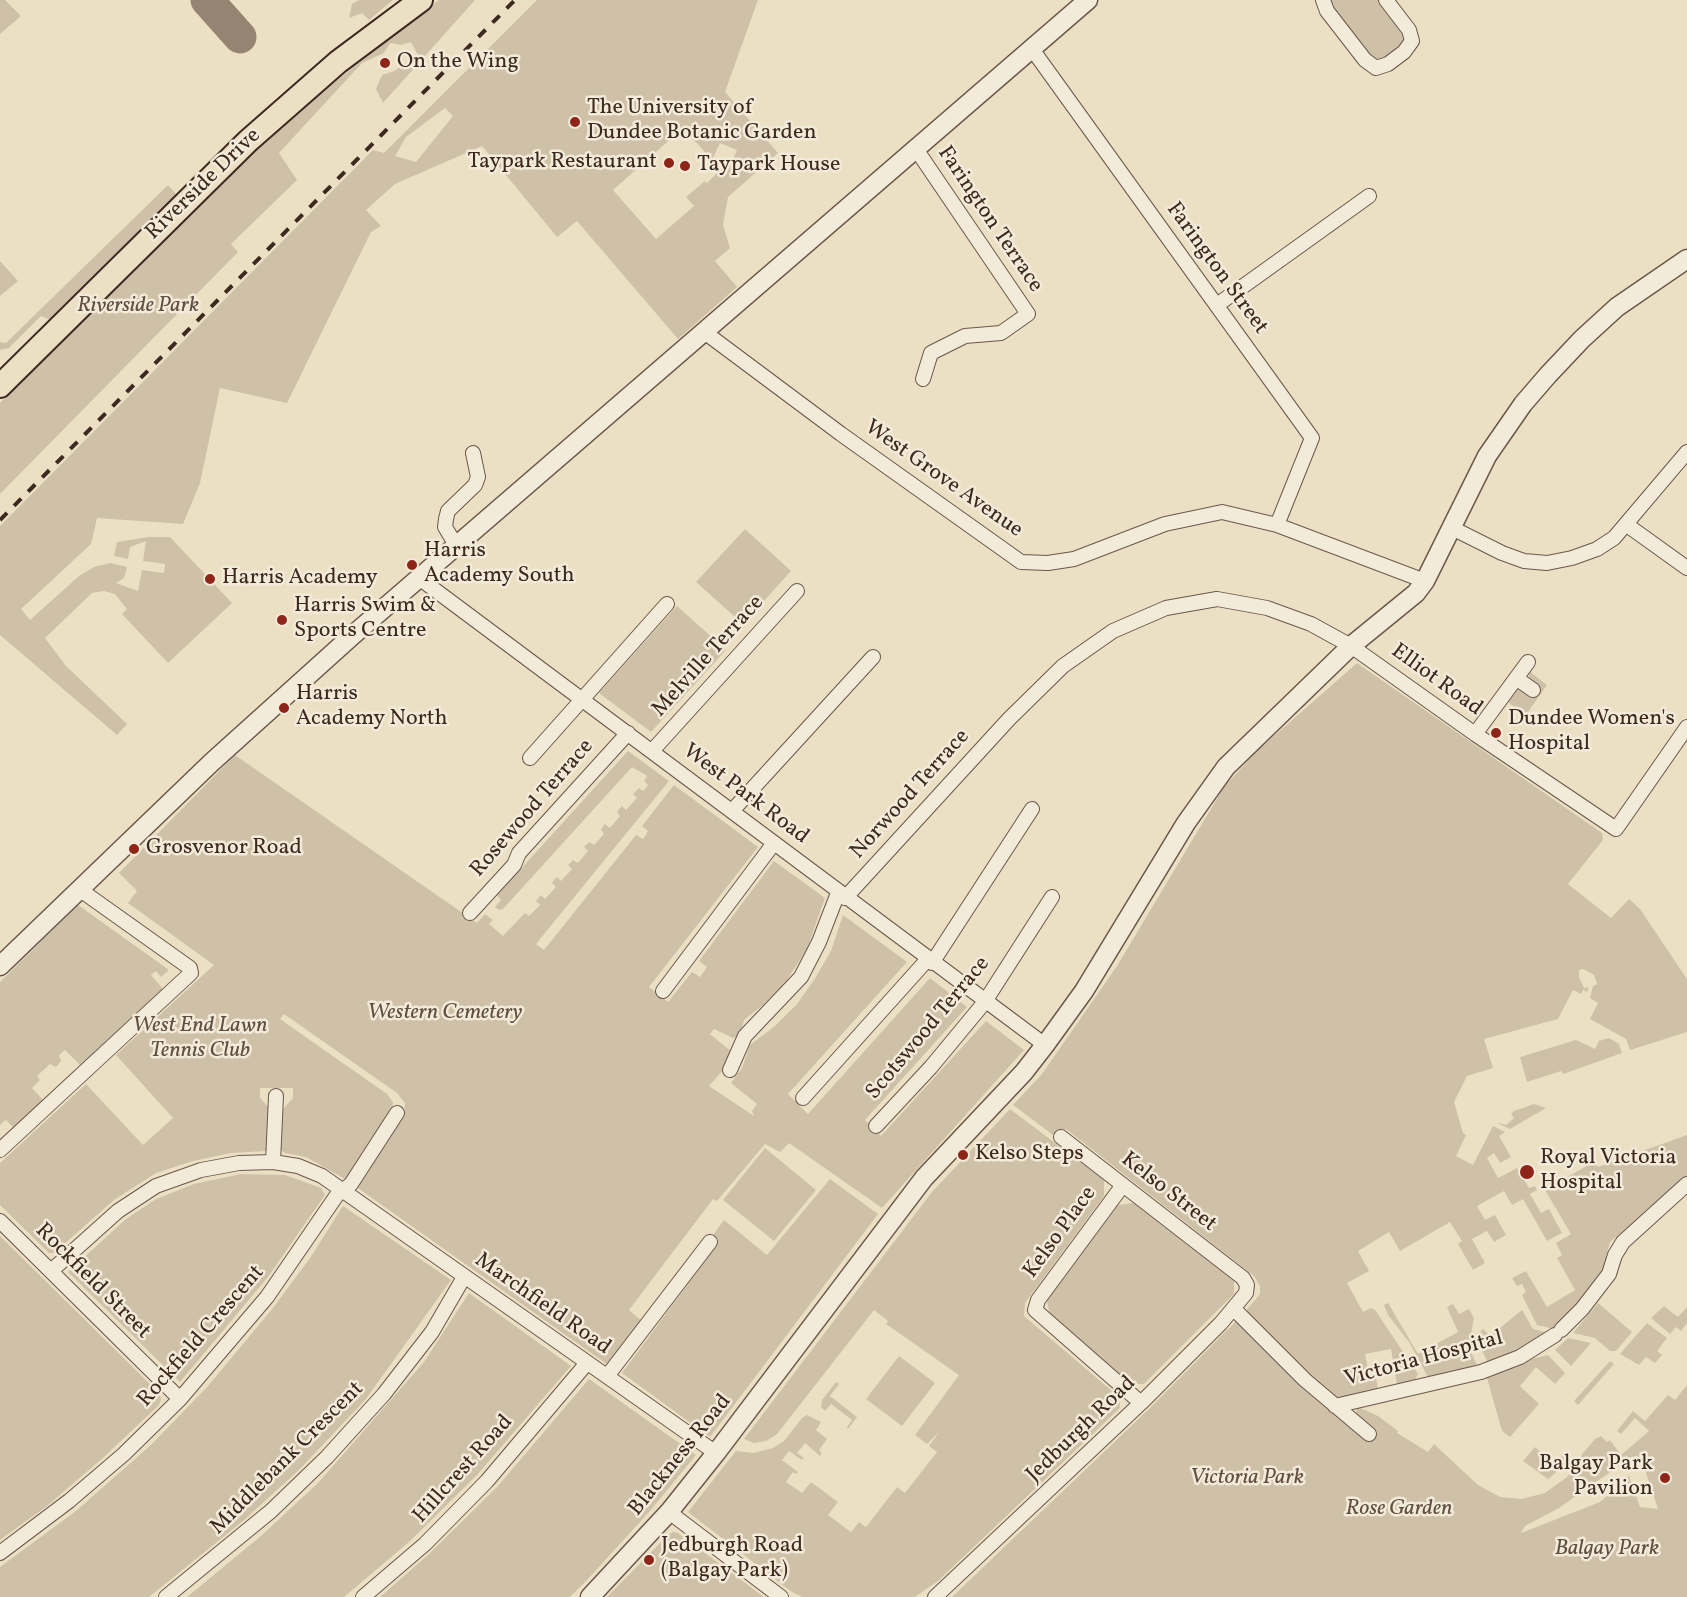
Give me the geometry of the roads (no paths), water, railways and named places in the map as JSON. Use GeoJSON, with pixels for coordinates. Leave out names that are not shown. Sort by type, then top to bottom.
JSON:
{"type":"FeatureCollection","features":[{"type":"Feature","properties":{"kind":"main road","name":"Riverside Drive"},"geometry":{"type":"LineString","coordinates":[[0,386],[248,141],[338,62],[421,0]]}},
{"type":"Feature","properties":{"kind":"street"},"geometry":{"type":"LineString","coordinates":[[0,966],[212,762],[352,635],[1088,0]]}},
{"type":"Feature","properties":{"kind":"street"},"geometry":{"type":"LineString","coordinates":[[1323,0],[1327,11],[1365,60],[1376,68],[1388,64],[1404,52],[1412,41],[1409,30],[1386,0]]}},
{"type":"Feature","properties":{"kind":"street","name":"Farington Street"},"geometry":{"type":"LineString","coordinates":[[1032,49],[1312,438],[1277,525]]}},
{"type":"Feature","properties":{"kind":"street","name":"Farington Terrace"},"geometry":{"type":"LineString","coordinates":[[916,149],[1028,314],[1001,333],[965,336],[931,353],[923,379]]}},
{"type":"Feature","properties":{"kind":"street"},"geometry":{"type":"LineString","coordinates":[[1217,305],[1369,196]]}},
{"type":"Feature","properties":{"kind":"street"},"geometry":{"type":"LineString","coordinates":[[1352,645],[1400,606],[1425,581],[1487,456],[1523,404],[1548,375],[1617,307],[1687,259]]}},
{"type":"Feature","properties":{"kind":"street","name":"West Grove Avenue"},"geometry":{"type":"LineString","coordinates":[[703,331],[841,434],[1021,562],[1048,563],[1074,559],[1165,524],[1222,512],[1277,525],[1425,581]]}},
{"type":"Feature","properties":{"kind":"street"},"geometry":{"type":"LineString","coordinates":[[1450,527],[1502,553],[1524,561],[1547,562],[1572,558],[1597,549],[1627,525],[1687,452]]}},
{"type":"Feature","properties":{"kind":"street"},"geometry":{"type":"LineString","coordinates":[[455,548],[445,527],[446,519],[448,511],[476,485],[477,470],[473,453]]}},
{"type":"Feature","properties":{"kind":"street"},"geometry":{"type":"LineString","coordinates":[[1627,525],[1687,568]]}},
{"type":"Feature","properties":{"kind":"street","name":"West Park Road"},"geometry":{"type":"LineString","coordinates":[[419,579],[732,811],[929,962],[1045,1046]]}},
{"type":"Feature","properties":{"kind":"street","name":"Melville Terrace"},"geometry":{"type":"LineString","coordinates":[[652,751],[797,591]]}},
{"type":"Feature","properties":{"kind":"street","name":"Elliot Road"},"geometry":{"type":"LineString","coordinates":[[1009,719],[1063,666],[1113,631],[1166,608],[1217,599],[1267,608],[1311,624],[1352,645],[1475,734],[1616,829],[1687,727]]}},
{"type":"Feature","properties":{"kind":"street"},"geometry":{"type":"LineString","coordinates":[[530,758],[667,604]]}},
{"type":"Feature","properties":{"kind":"street","name":"Blackness Road"},"geometry":{"type":"LineString","coordinates":[[590,1597],[669,1512],[716,1454],[924,1178],[1024,1072],[1045,1046],[1112,945],[1186,823],[1226,767],[1352,645]]}},
{"type":"Feature","properties":{"kind":"street"},"geometry":{"type":"LineString","coordinates":[[732,811],[873,657]]}},
{"type":"Feature","properties":{"kind":"street"},"geometry":{"type":"LineString","coordinates":[[1475,734],[1528,662]]}},
{"type":"Feature","properties":{"kind":"street"},"geometry":{"type":"LineString","coordinates":[[1516,678],[1533,690]]}},
{"type":"Feature","properties":{"kind":"street","name":"Norwood Terrace"},"geometry":{"type":"LineString","coordinates":[[841,896],[1009,719]]}},
{"type":"Feature","properties":{"kind":"street","name":"Rosewood Terrace"},"geometry":{"type":"LineString","coordinates":[[470,913],[514,865],[519,853],[628,733]]}},
{"type":"Feature","properties":{"kind":"street"},"geometry":{"type":"LineString","coordinates":[[803,1098],[929,962],[1032,809]]}},
{"type":"Feature","properties":{"kind":"street"},"geometry":{"type":"LineString","coordinates":[[663,991],[774,843]]}},
{"type":"Feature","properties":{"kind":"street"},"geometry":{"type":"LineString","coordinates":[[0,1150],[191,973],[190,968],[74,894]]}},
{"type":"Feature","properties":{"kind":"street"},"geometry":{"type":"LineString","coordinates":[[730,1070],[745,1036],[801,977],[841,896]]}},
{"type":"Feature","properties":{"kind":"street","name":"Scotswood Terrace"},"geometry":{"type":"LineString","coordinates":[[876,1126],[931,1067],[984,1003],[1052,897]]}},
{"type":"Feature","properties":{"kind":"street"},"geometry":{"type":"LineString","coordinates":[[273,1162],[276,1096]]}},
{"type":"Feature","properties":{"kind":"street","name":"Rockfield Crescent"},"geometry":{"type":"LineString","coordinates":[[0,1553],[77,1494],[124,1454],[180,1399],[267,1297],[337,1195],[351,1184],[397,1113]]}},
{"type":"Feature","properties":{"kind":"street","name":"Kelso Street"},"geometry":{"type":"LineString","coordinates":[[1061,1137],[1243,1278],[1247,1285]]}},
{"type":"Feature","properties":{"kind":"street","name":"Marchfield Road"},"geometry":{"type":"LineString","coordinates":[[51,1271],[118,1211],[156,1186],[201,1170],[239,1163],[273,1162],[298,1166],[322,1176],[716,1454]]}},
{"type":"Feature","properties":{"kind":"street","name":"Victoria Hospital"},"geometry":{"type":"LineString","coordinates":[[1335,1406],[1481,1372],[1520,1357],[1558,1333],[1582,1309],[1609,1274],[1623,1242],[1687,1184]]}},
{"type":"Feature","properties":{"kind":"street","name":"Kelso Place"},"geometry":{"type":"LineString","coordinates":[[1123,1185],[1038,1300],[1035,1310],[1141,1403]]}},
{"type":"Feature","properties":{"kind":"street","name":"Rockfield Street"},"geometry":{"type":"LineString","coordinates":[[0,1221],[180,1399]]}},
{"type":"Feature","properties":{"kind":"street"},"geometry":{"type":"LineString","coordinates":[[608,1376],[710,1242]]}},
{"type":"Feature","properties":{"kind":"street","name":"Middlebank Crescent"},"geometry":{"type":"LineString","coordinates":[[166,1597],[271,1511],[327,1457],[384,1394],[432,1332],[464,1277]]}},
{"type":"Feature","properties":{"kind":"street","name":"Jedburgh Road"},"geometry":{"type":"LineString","coordinates":[[935,1597],[1141,1403],[1234,1309],[1246,1293],[1247,1285]]}},
{"type":"Feature","properties":{"kind":"street"},"geometry":{"type":"LineString","coordinates":[[1234,1309],[1335,1406],[1369,1434]]}},
{"type":"Feature","properties":{"kind":"street","name":"Hillcrest Road"},"geometry":{"type":"LineString","coordinates":[[363,1597],[426,1544],[487,1481],[587,1363]]}},
{"type":"Feature","properties":{"kind":"street"},"geometry":{"type":"LineString","coordinates":[[669,1512],[781,1597]]}},
{"type":"Feature","properties":{"kind":"railway"},"geometry":{"type":"LineString","coordinates":[[0,520],[515,0]]}},
{"type":"Feature","properties":{"kind":"place","name":"On the Wing"},"geometry":{"type":"Point","coordinates":[385,63]}},
{"type":"Feature","properties":{"kind":"place","name":"The University of Dundee Botanic Garden"},"geometry":{"type":"Point","coordinates":[575,122]}},
{"type":"Feature","properties":{"kind":"place","name":"Taypark Restaurant"},"geometry":{"type":"Point","coordinates":[669,163]}},
{"type":"Feature","properties":{"kind":"place","name":"Taypark House"},"geometry":{"type":"Point","coordinates":[685,166]}},
{"type":"Feature","properties":{"kind":"place","name":"Harris Academy South"},"geometry":{"type":"Point","coordinates":[412,565]}},
{"type":"Feature","properties":{"kind":"place","name":"Harris Academy"},"geometry":{"type":"Point","coordinates":[210,579]}},
{"type":"Feature","properties":{"kind":"place","name":"Harris Swim & Sports Centre"},"geometry":{"type":"Point","coordinates":[282,620]}},
{"type":"Feature","properties":{"kind":"place","name":"Harris Academy North"},"geometry":{"type":"Point","coordinates":[284,708]}},
{"type":"Feature","properties":{"kind":"place","name":"Dundee Women's Hospital"},"geometry":{"type":"Point","coordinates":[1496,733]}},
{"type":"Feature","properties":{"kind":"place","name":"Grosvenor Road"},"geometry":{"type":"Point","coordinates":[134,849]}},
{"type":"Feature","properties":{"kind":"place","name":"Kelso Steps"},"geometry":{"type":"Point","coordinates":[963,1155]}},
{"type":"Feature","properties":{"kind":"place","name":"Royal Victoria Hospital"},"geometry":{"type":"Point","coordinates":[1527,1172]}},
{"type":"Feature","properties":{"kind":"place","name":"Balgay Park Pavilion"},"geometry":{"type":"Point","coordinates":[1665,1478]}},
{"type":"Feature","properties":{"kind":"place","name":"Jedburgh Road (Balgay Park)"},"geometry":{"type":"Point","coordinates":[649,1560]}},
{"type":"Feature","properties":{"kind":"park label","name":"Riverside Park"},"geometry":{"type":"Point","coordinates":[138,307]}},
{"type":"Feature","properties":{"kind":"park label","name":"Western Cemetery"},"geometry":{"type":"Point","coordinates":[445,1014]}},
{"type":"Feature","properties":{"kind":"park label","name":"West End Lawn Tennis Club"},"geometry":{"type":"Point","coordinates":[200,1040]}},
{"type":"Feature","properties":{"kind":"park label","name":"Victoria Park"},"geometry":{"type":"Point","coordinates":[1247,1479]}},
{"type":"Feature","properties":{"kind":"park label","name":"Rose Garden"},"geometry":{"type":"Point","coordinates":[1399,1510]}},
{"type":"Feature","properties":{"kind":"park label","name":"Balgay Park"},"geometry":{"type":"Point","coordinates":[1607,1550]}}]}
